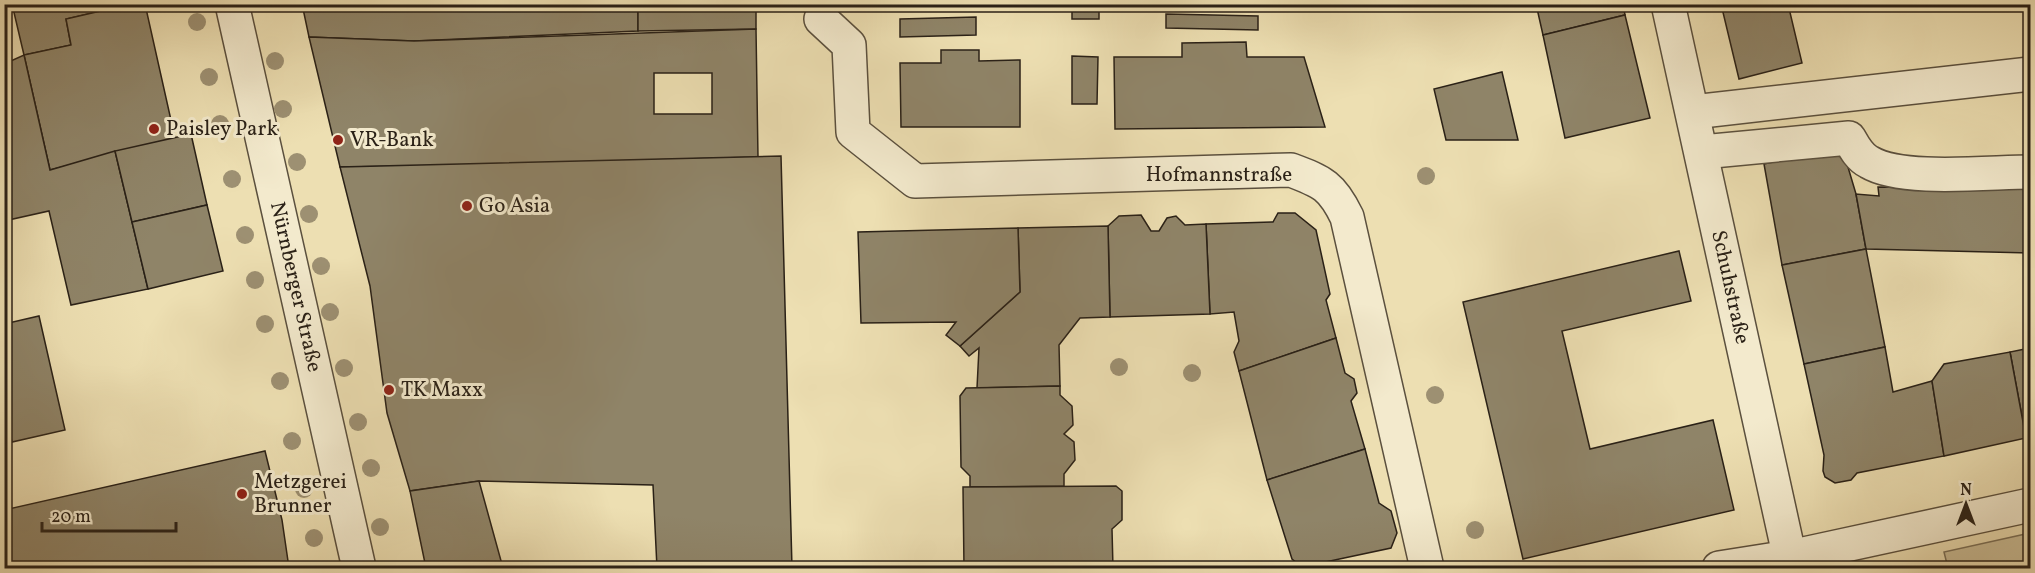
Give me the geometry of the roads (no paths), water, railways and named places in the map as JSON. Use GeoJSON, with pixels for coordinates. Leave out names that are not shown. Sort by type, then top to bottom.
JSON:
{"type":"FeatureCollection","features":[{"type":"Feature","properties":{"kind":"street","name":"Nürnberger Straße"},"geometry":{"type":"LineString","coordinates":[[232,4],[358,568]]}},
{"type":"Feature","properties":{"kind":"street","name":"Schuhstraße"},"geometry":{"type":"LineString","coordinates":[[1668,4],[1791,563]]}},
{"type":"Feature","properties":{"kind":"street","name":"Hofmannstraße"},"geometry":{"type":"LineString","coordinates":[[821,19],[849,45],[853,132],[915,181],[1291,170],[1316,179],[1336,194],[1347,217],[1427,568]]}},
{"type":"Feature","properties":{"kind":"street"},"geometry":{"type":"LineString","coordinates":[[1693,112],[2031,74]]}},
{"type":"Feature","properties":{"kind":"street"},"geometry":{"type":"LineString","coordinates":[[1702,152],[1849,138],[1859,155],[1885,170],[1921,173],[2031,172]]}},
{"type":"Feature","properties":{"kind":"street"},"geometry":{"type":"LineString","coordinates":[[1719,568],[1791,563],[2031,505]]}},
{"type":"Feature","properties":{"kind":"place","name":"Paisley Park"},"geometry":{"type":"Point","coordinates":[154,129]}},
{"type":"Feature","properties":{"kind":"place","name":"VR-Bank"},"geometry":{"type":"Point","coordinates":[338,140]}},
{"type":"Feature","properties":{"kind":"place","name":"Go Asia"},"geometry":{"type":"Point","coordinates":[467,206]}},
{"type":"Feature","properties":{"kind":"place","name":"TK Maxx"},"geometry":{"type":"Point","coordinates":[389,390]}},
{"type":"Feature","properties":{"kind":"place","name":"Metzgerei Brunner"},"geometry":{"type":"Point","coordinates":[242,494]}}]}
